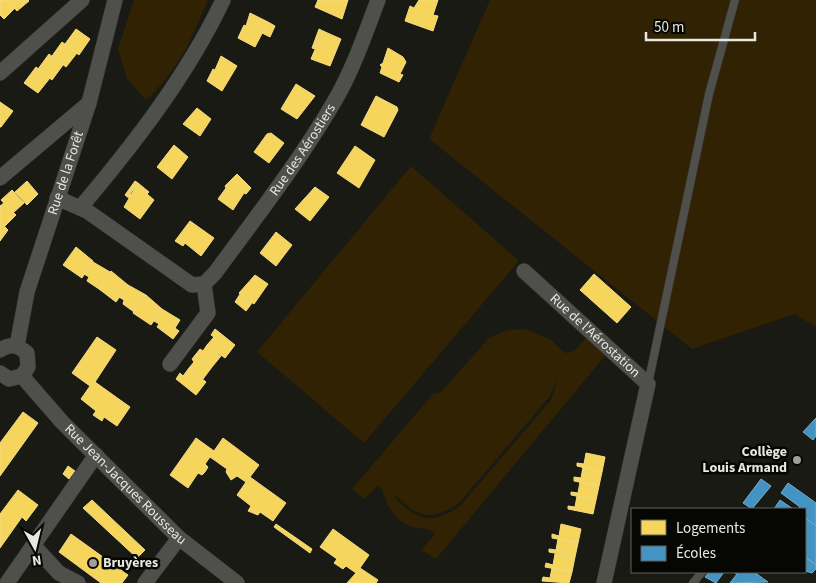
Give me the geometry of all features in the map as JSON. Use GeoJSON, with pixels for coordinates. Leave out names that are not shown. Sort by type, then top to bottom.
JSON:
{"type":"FeatureCollection","features":[{"type":"Feature","properties":{"kind":"street"},"geometry":{"type":"LineString","coordinates":[[0,73],[82,0]]}},
{"type":"Feature","properties":{"kind":"street","name":"Rue de la Forêt"},"geometry":{"type":"LineString","coordinates":[[18,346],[27,292],[89,103],[115,0]]}},
{"type":"Feature","properties":{"kind":"street"},"geometry":{"type":"LineString","coordinates":[[80,208],[113,169],[161,104],[197,50],[223,0]]}},
{"type":"Feature","properties":{"kind":"street","name":"Rue des Aérostiers"},"geometry":{"type":"LineString","coordinates":[[204,284],[215,273],[292,168],[335,100],[357,53],[378,0]]}},
{"type":"Feature","properties":{"kind":"street"},"geometry":{"type":"LineString","coordinates":[[0,178],[89,103]]}},
{"type":"Feature","properties":{"kind":"street"},"geometry":{"type":"LineString","coordinates":[[57,198],[80,208],[192,285],[204,284],[208,312],[170,364]]}},
{"type":"Feature","properties":{"kind":"street","name":"Rue de l'Aérostation"},"geometry":{"type":"LineString","coordinates":[[524,271],[648,384],[604,583]]}},
{"type":"Feature","properties":{"kind":"street"},"geometry":{"type":"LineString","coordinates":[[0,350],[8,345],[18,346],[27,353],[28,368],[22,376],[9,379],[0,373]]}},
{"type":"Feature","properties":{"kind":"street","name":"Rue Jean-Jacques Rousseau"},"geometry":{"type":"LineString","coordinates":[[22,376],[62,422],[179,538],[238,583]]}},
{"type":"Feature","properties":{"kind":"street"},"geometry":{"type":"LineString","coordinates":[[7,583],[96,454]]}},
{"type":"Feature","properties":{"kind":"street"},"geometry":{"type":"LineString","coordinates":[[145,583],[179,538]]}},
{"type":"Feature","properties":{"kind":"street"},"geometry":{"type":"LineString","coordinates":[[34,546],[55,578],[78,583]]}},
{"type":"Feature","properties":{"kind":"lane"},"geometry":{"type":"LineString","coordinates":[[648,384],[709,94],[735,0]]}},
{"type":"Feature","properties":{"kind":"lane"},"geometry":{"type":"LineString","coordinates":[[693,583],[701,573]]}},
{"type":"Feature","properties":{"kind":"shaded area"},"geometry":{"type":"Polygon","coordinates":[[[134,0],[208,0],[196,29],[176,66],[146,100],[127,79],[118,49],[134,0]]]}},
{"type":"Feature","properties":{"kind":"shaded area"},"geometry":{"type":"Polygon","coordinates":[[[490,0],[816,0],[816,327],[795,314],[692,349],[429,139],[490,0]]]}},
{"type":"Feature","properties":{"kind":"shaded area"},"geometry":{"type":"Polygon","coordinates":[[[411,166],[519,261],[364,443],[257,352],[411,166]]]}},
{"type":"Feature","properties":{"kind":"shaded area"},"geometry":{"type":"Polygon","coordinates":[[[526,329],[551,340],[565,353],[574,351],[586,338],[605,356],[436,559],[421,550],[435,534],[428,530],[410,526],[398,519],[390,509],[382,489],[378,486],[364,499],[352,489],[433,394],[440,393],[490,337],[508,330],[526,329]],[[558,378],[550,396],[459,503],[440,513],[425,515],[411,509],[395,495],[395,498],[411,512],[426,518],[441,516],[460,506],[551,400],[558,378]]]}},
{"type":"Feature","properties":{"kind":"building: Logements"},"geometry":{"type":"Polygon","coordinates":[[[0,0],[7,0],[15,8],[4,19],[0,15],[0,0]]]}},
{"type":"Feature","properties":{"kind":"building: Logements"},"geometry":{"type":"Polygon","coordinates":[[[7,0],[28,0],[29,1],[17,11],[7,0]]]}},
{"type":"Feature","properties":{"kind":"building: Logements"},"geometry":{"type":"Polygon","coordinates":[[[318,0],[348,0],[342,19],[315,7],[318,0]]]}},
{"type":"Feature","properties":{"kind":"building: Logements"},"geometry":{"type":"Polygon","coordinates":[[[419,0],[438,0],[433,15],[438,16],[433,31],[405,21],[410,6],[414,8],[419,0]]]}},
{"type":"Feature","properties":{"kind":"building: Logements"},"geometry":{"type":"Polygon","coordinates":[[[250,13],[268,22],[255,47],[238,38],[244,25],[246,26],[250,13]]]}},
{"type":"Feature","properties":{"kind":"building: Logements"},"geometry":{"type":"Polygon","coordinates":[[[268,22],[275,26],[270,37],[262,33],[268,22]]]}},
{"type":"Feature","properties":{"kind":"building: Logements"},"geometry":{"type":"Polygon","coordinates":[[[76,29],[90,39],[79,55],[65,44],[76,29]]]}},
{"type":"Feature","properties":{"kind":"building: Logements"},"geometry":{"type":"Polygon","coordinates":[[[319,29],[323,31],[315,49],[312,48],[319,29]]]}},
{"type":"Feature","properties":{"kind":"building: Logements"},"geometry":{"type":"Polygon","coordinates":[[[323,31],[341,39],[330,66],[311,59],[323,31]]]}},
{"type":"Feature","properties":{"kind":"building: Logements"},"geometry":{"type":"Polygon","coordinates":[[[62,42],[77,53],[66,67],[52,56],[62,42]]]}},
{"type":"Feature","properties":{"kind":"building: Logements"},"geometry":{"type":"Polygon","coordinates":[[[388,48],[403,57],[406,62],[400,74],[403,75],[399,82],[380,73],[382,67],[380,65],[383,63],[388,48]]]}},
{"type":"Feature","properties":{"kind":"building: Logements"},"geometry":{"type":"Polygon","coordinates":[[[49,54],[63,65],[52,80],[38,69],[49,54]]]}},
{"type":"Feature","properties":{"kind":"building: Logements"},"geometry":{"type":"Polygon","coordinates":[[[221,56],[237,66],[222,91],[207,81],[213,69],[215,70],[221,56]]]}},
{"type":"Feature","properties":{"kind":"building: Logements"},"geometry":{"type":"Polygon","coordinates":[[[36,67],[50,78],[38,93],[24,83],[36,67]]]}},
{"type":"Feature","properties":{"kind":"building: Logements"},"geometry":{"type":"Polygon","coordinates":[[[296,84],[315,96],[297,119],[281,109],[296,84]]]}},
{"type":"Feature","properties":{"kind":"building: Logements"},"geometry":{"type":"Polygon","coordinates":[[[376,96],[397,107],[398,110],[384,137],[361,125],[376,96]]]}},
{"type":"Feature","properties":{"kind":"building: Logements"},"geometry":{"type":"Polygon","coordinates":[[[0,102],[13,111],[1,127],[0,127],[0,102]]]}},
{"type":"Feature","properties":{"kind":"building: Logements"},"geometry":{"type":"Polygon","coordinates":[[[197,108],[211,119],[200,136],[183,124],[197,108]]]}},
{"type":"Feature","properties":{"kind":"building: Logements"},"geometry":{"type":"Polygon","coordinates":[[[271,133],[284,143],[269,163],[254,152],[267,134],[271,133]]]}},
{"type":"Feature","properties":{"kind":"building: Logements"},"geometry":{"type":"Polygon","coordinates":[[[174,145],[188,157],[172,179],[157,167],[174,145]]]}},
{"type":"Feature","properties":{"kind":"building: Logements"},"geometry":{"type":"Polygon","coordinates":[[[355,146],[375,160],[359,188],[337,173],[355,146]]]}},
{"type":"Feature","properties":{"kind":"building: Logements"},"geometry":{"type":"Polygon","coordinates":[[[237,174],[251,188],[246,194],[244,193],[233,210],[218,199],[226,188],[225,186],[237,174]]]}},
{"type":"Feature","properties":{"kind":"building: Logements"},"geometry":{"type":"Polygon","coordinates":[[[27,181],[38,194],[27,205],[15,192],[27,181]]]}},
{"type":"Feature","properties":{"kind":"building: Logements"},"geometry":{"type":"Polygon","coordinates":[[[135,181],[138,183],[130,194],[132,196],[130,199],[125,195],[135,181]]]}},
{"type":"Feature","properties":{"kind":"building: Logements"},"geometry":{"type":"Polygon","coordinates":[[[138,183],[149,192],[147,194],[154,200],[140,219],[124,207],[138,183]]]}},
{"type":"Feature","properties":{"kind":"building: Logements"},"geometry":{"type":"Polygon","coordinates":[[[315,187],[329,197],[310,221],[295,209],[315,187]]]}},
{"type":"Feature","properties":{"kind":"building: Logements"},"geometry":{"type":"Polygon","coordinates":[[[12,190],[24,203],[13,213],[1,200],[12,190]]]}},
{"type":"Feature","properties":{"kind":"building: Logements"},"geometry":{"type":"Polygon","coordinates":[[[4,203],[16,215],[5,226],[0,221],[0,206],[4,203]]]}},
{"type":"Feature","properties":{"kind":"building: Logements"},"geometry":{"type":"Polygon","coordinates":[[[0,221],[6,228],[0,234],[0,221]]]}},
{"type":"Feature","properties":{"kind":"building: Logements"},"geometry":{"type":"Polygon","coordinates":[[[190,221],[214,238],[201,256],[185,243],[183,246],[175,241],[190,221]]]}},
{"type":"Feature","properties":{"kind":"building: Logements"},"geometry":{"type":"Polygon","coordinates":[[[6,228],[8,230],[0,241],[0,234],[6,228]]]}},
{"type":"Feature","properties":{"kind":"building: Logements"},"geometry":{"type":"Polygon","coordinates":[[[276,232],[292,245],[276,266],[260,253],[276,232]]]}},
{"type":"Feature","properties":{"kind":"building: Logements"},"geometry":{"type":"Polygon","coordinates":[[[76,247],[93,261],[82,278],[63,265],[76,247]]]}},
{"type":"Feature","properties":{"kind":"building: Logements"},"geometry":{"type":"Polygon","coordinates":[[[93,262],[110,272],[99,289],[87,281],[89,277],[84,274],[93,262]]]}},
{"type":"Feature","properties":{"kind":"building: Logements"},"geometry":{"type":"Polygon","coordinates":[[[111,271],[128,285],[116,302],[99,289],[111,271]]]}},
{"type":"Feature","properties":{"kind":"building: Logements"},"geometry":{"type":"Polygon","coordinates":[[[594,274],[631,307],[617,323],[580,290],[594,274]]]}},
{"type":"Feature","properties":{"kind":"building: Logements"},"geometry":{"type":"Polygon","coordinates":[[[255,275],[268,284],[254,304],[239,293],[255,275]]]}},
{"type":"Feature","properties":{"kind":"building: Logements"},"geometry":{"type":"Polygon","coordinates":[[[128,285],[146,295],[134,312],[123,304],[124,300],[119,297],[128,285]]]}},
{"type":"Feature","properties":{"kind":"building: Logements"},"geometry":{"type":"Polygon","coordinates":[[[240,294],[252,303],[246,311],[235,302],[240,294]]]}},
{"type":"Feature","properties":{"kind":"building: Logements"},"geometry":{"type":"Polygon","coordinates":[[[146,295],[162,309],[151,325],[133,313],[146,295]]]}},
{"type":"Feature","properties":{"kind":"building: Logements"},"geometry":{"type":"Polygon","coordinates":[[[162,309],[180,320],[175,328],[179,331],[173,339],[157,327],[159,324],[154,321],[162,309]]]}},
{"type":"Feature","properties":{"kind":"building: Logements"},"geometry":{"type":"Polygon","coordinates":[[[215,329],[235,345],[225,358],[207,345],[214,337],[211,335],[215,329]]]}},
{"type":"Feature","properties":{"kind":"building: Logements"},"geometry":{"type":"Polygon","coordinates":[[[97,337],[116,350],[95,382],[130,407],[117,426],[104,417],[102,421],[93,415],[96,411],[81,399],[90,386],[72,373],[97,337]]]}},
{"type":"Feature","properties":{"kind":"building: Logements"},"geometry":{"type":"Polygon","coordinates":[[[207,345],[221,356],[212,367],[196,354],[200,349],[203,351],[207,345]]]}},
{"type":"Feature","properties":{"kind":"building: Logements"},"geometry":{"type":"Polygon","coordinates":[[[196,354],[212,367],[203,379],[189,368],[194,362],[192,359],[196,354]]]}},
{"type":"Feature","properties":{"kind":"building: Logements"},"geometry":{"type":"Polygon","coordinates":[[[189,368],[206,382],[196,395],[176,379],[180,373],[183,376],[189,368]]]}},
{"type":"Feature","properties":{"kind":"building: Logements"},"geometry":{"type":"Polygon","coordinates":[[[23,412],[38,423],[0,476],[0,443],[23,412]]]}},
{"type":"Feature","properties":{"kind":"building: Logements"},"geometry":{"type":"Polygon","coordinates":[[[196,438],[214,451],[223,438],[259,465],[250,477],[286,503],[273,521],[260,512],[258,515],[248,511],[251,506],[237,495],[246,482],[237,476],[231,480],[226,472],[227,469],[210,457],[205,464],[208,467],[205,472],[202,475],[198,473],[188,488],[170,475],[196,438]]]}},
{"type":"Feature","properties":{"kind":"building: Logements"},"geometry":{"type":"Polygon","coordinates":[[[586,453],[605,457],[602,472],[577,466],[577,463],[584,464],[586,453]]]}},
{"type":"Feature","properties":{"kind":"building: Logements"},"geometry":{"type":"Polygon","coordinates":[[[68,466],[75,471],[69,479],[63,474],[68,466]]]}},
{"type":"Feature","properties":{"kind":"building: Logements"},"geometry":{"type":"Polygon","coordinates":[[[583,467],[602,472],[599,486],[574,481],[574,477],[581,478],[583,467]]]}},
{"type":"Feature","properties":{"kind":"building: Logements"},"geometry":{"type":"Polygon","coordinates":[[[580,482],[599,486],[596,500],[571,495],[571,492],[578,493],[580,482]]]}},
{"type":"Feature","properties":{"kind":"building: Logements"},"geometry":{"type":"Polygon","coordinates":[[[18,490],[38,505],[26,521],[22,517],[0,548],[0,514],[18,490]]]}},
{"type":"Feature","properties":{"kind":"building: Logements"},"geometry":{"type":"Polygon","coordinates":[[[577,496],[596,500],[593,514],[568,509],[568,506],[575,507],[577,496]]]}},
{"type":"Feature","properties":{"kind":"building: Logements"},"geometry":{"type":"Polygon","coordinates":[[[92,500],[145,550],[137,558],[83,508],[92,500]]]}},
{"type":"Feature","properties":{"kind":"building: Logements"},"geometry":{"type":"Polygon","coordinates":[[[276,524],[312,549],[310,553],[274,527],[276,524]]]}},
{"type":"Feature","properties":{"kind":"building: Logements"},"geometry":{"type":"Polygon","coordinates":[[[561,524],[581,529],[578,543],[552,538],[552,534],[559,536],[561,524]]]}},
{"type":"Feature","properties":{"kind":"building: Logements"},"geometry":{"type":"Polygon","coordinates":[[[333,529],[369,555],[360,568],[378,580],[376,583],[347,583],[356,573],[346,566],[343,569],[334,563],[337,559],[320,547],[333,529]]]}},
{"type":"Feature","properties":{"kind":"building: Logements","name":"Bruyères"},"geometry":{"type":"Polygon","coordinates":[[[71,534],[128,575],[122,583],[101,583],[59,552],[71,534]]]}},
{"type":"Feature","properties":{"kind":"building: Logements"},"geometry":{"type":"Polygon","coordinates":[[[558,539],[578,543],[575,557],[549,552],[549,549],[556,550],[558,539]]]}},
{"type":"Feature","properties":{"kind":"building: Logements"},"geometry":{"type":"Polygon","coordinates":[[[555,554],[575,557],[572,572],[545,567],[546,563],[553,565],[555,554]]]}},
{"type":"Feature","properties":{"kind":"building: Logements"},"geometry":{"type":"Polygon","coordinates":[[[552,568],[572,572],[569,583],[542,581],[543,577],[550,578],[552,568]]]}},
{"type":"Feature","properties":{"kind":"building: Écoles"},"geometry":{"type":"Polygon","coordinates":[[[816,418],[816,436],[813,440],[803,432],[816,418]]]}},
{"type":"Feature","properties":{"kind":"building: Écoles"},"geometry":{"type":"Polygon","coordinates":[[[761,479],[771,486],[753,508],[743,503],[761,479]]]}},
{"type":"Feature","properties":{"kind":"building: Écoles"},"geometry":{"type":"Polygon","coordinates":[[[788,483],[816,503],[816,526],[806,519],[806,508],[799,508],[781,493],[788,483]]]}},
{"type":"Feature","properties":{"kind":"building: Écoles"},"geometry":{"type":"Polygon","coordinates":[[[780,500],[792,508],[775,508],[780,500]]]}},
{"type":"Feature","properties":{"kind":"building: Écoles"},"geometry":{"type":"Polygon","coordinates":[[[806,519],[816,526],[816,565],[806,558],[806,519]]]}},
{"type":"Feature","properties":{"kind":"building: Écoles"},"geometry":{"type":"Polygon","coordinates":[[[806,558],[816,565],[816,569],[812,573],[806,571],[806,558]]]}},
{"type":"Feature","properties":{"kind":"building: Écoles"},"geometry":{"type":"Polygon","coordinates":[[[708,573],[723,573],[716,583],[705,577],[708,573]]]}},
{"type":"Feature","properties":{"kind":"building: Écoles"},"geometry":{"type":"Polygon","coordinates":[[[735,573],[755,573],[768,582],[730,583],[737,574],[735,573]]]}},
{"type":"Feature","properties":{"kind":"place","name":"Collège Louis Armand"},"geometry":{"type":"Point","coordinates":[797,460]}},
{"type":"Feature","properties":{"kind":"place","name":"Bruyères"},"geometry":{"type":"Point","coordinates":[93,563]}}]}
